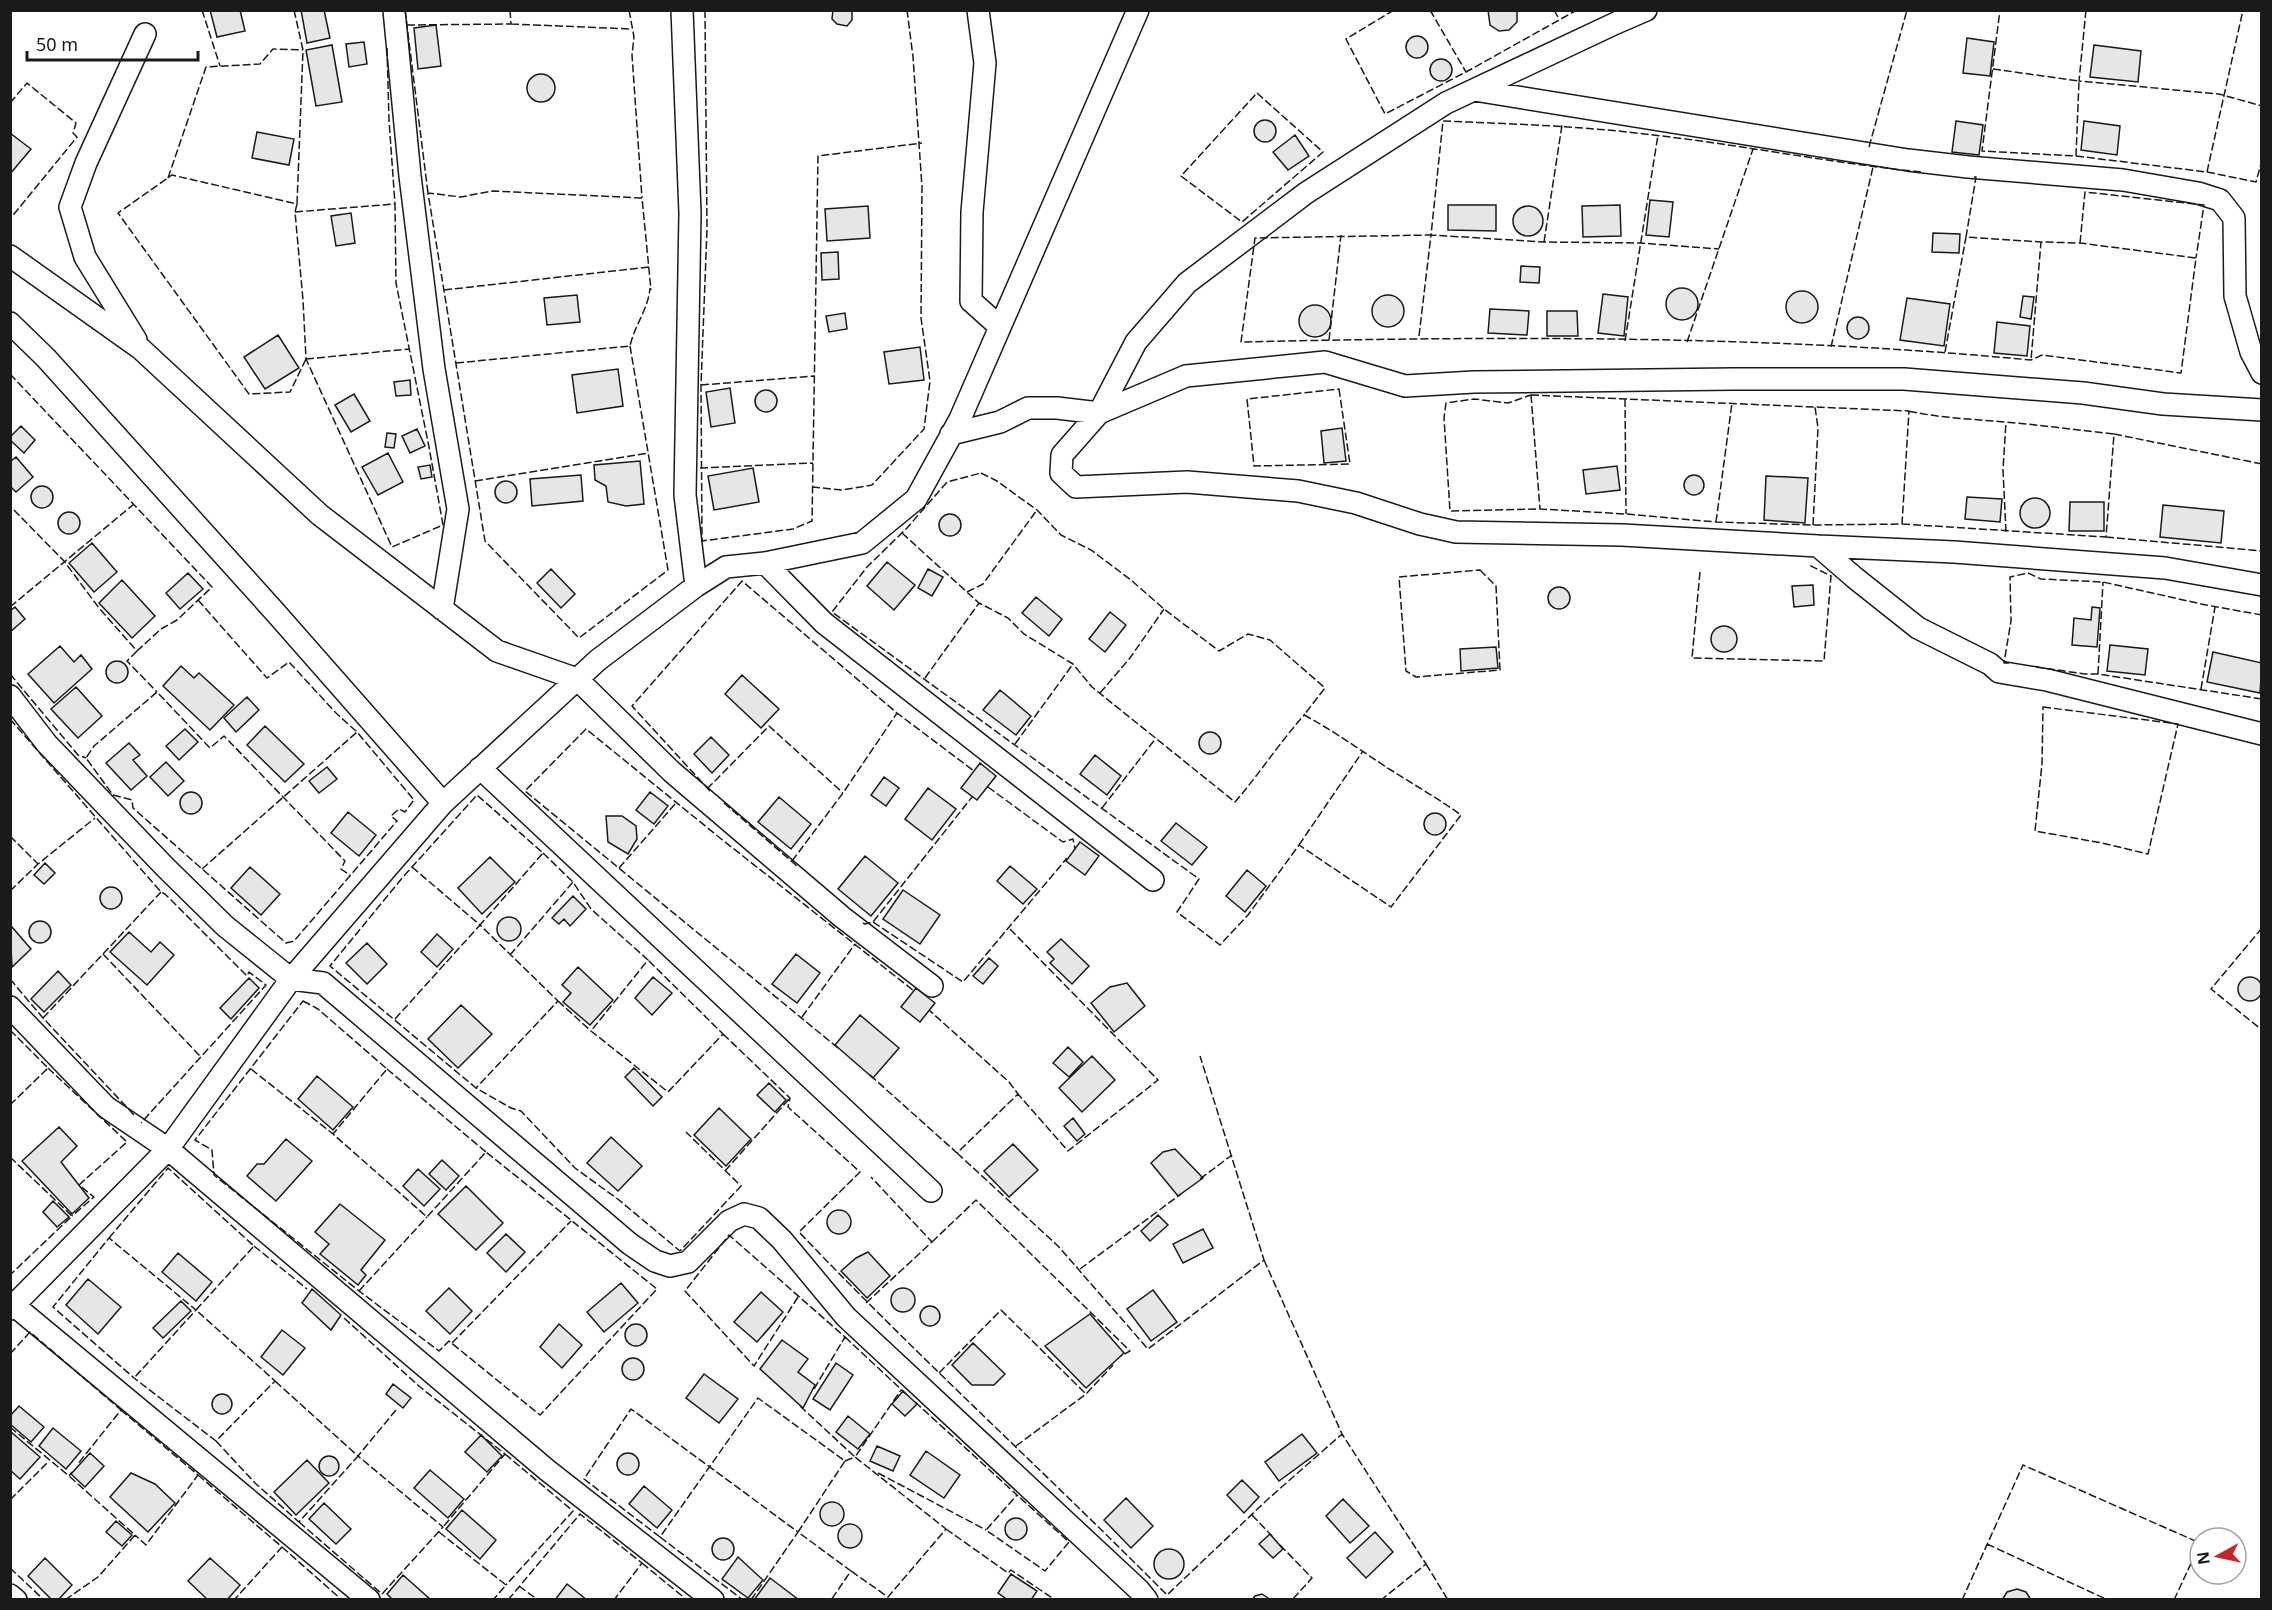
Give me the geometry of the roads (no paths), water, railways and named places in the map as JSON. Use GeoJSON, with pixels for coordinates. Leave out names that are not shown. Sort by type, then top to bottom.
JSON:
{"type":"FeatureCollection","features":[{"type":"Feature","properties":{"kind":"street"},"geometry":{"type":"LineString","coordinates":[[394,10],[410,176],[434,369],[458,508],[442,609]]}},
{"type":"Feature","properties":{"kind":"street"},"geometry":{"type":"LineString","coordinates":[[682,10],[690,213],[685,495],[696,586]]}},
{"type":"Feature","properties":{"kind":"street"},"geometry":{"type":"LineString","coordinates":[[978,10],[985,63],[972,212],[971,301],[1000,327]]}},
{"type":"Feature","properties":{"kind":"street"},"geometry":{"type":"LineString","coordinates":[[369,1599],[12,1305],[168,1149],[291,979],[443,803],[598,660],[696,586],[726,567],[765,564],[862,543],[916,499],[951,434],[1000,327],[1138,10]]}},
{"type":"Feature","properties":{"kind":"street"},"geometry":{"type":"LineString","coordinates":[[1646,10],[1446,104],[1306,193],[1187,283],[1136,342],[1099,413],[1062,454],[1061,472],[1076,487],[1187,482],[1298,491],[1356,503],[1420,524],[1456,532],[1622,535],[1954,552],[2165,568],[2262,585]]}},
{"type":"Feature","properties":{"kind":"street"},"geometry":{"type":"LineString","coordinates":[[141,348],[85,257],[70,207],[86,163],[145,34]]}},
{"type":"Feature","properties":{"kind":"street"},"geometry":{"type":"LineString","coordinates":[[1474,90],[1908,160],[2123,180],[2198,193],[2220,200],[2234,218],[2235,296],[2251,352],[2262,373]]}},
{"type":"Feature","properties":{"kind":"street"},"geometry":{"type":"LineString","coordinates":[[10,256],[141,348],[320,515],[497,651],[577,679],[681,780],[842,917],[932,986]]}},
{"type":"Feature","properties":{"kind":"street"},"geometry":{"type":"LineString","coordinates":[[10,323],[46,358],[443,803]]}},
{"type":"Feature","properties":{"kind":"street"},"geometry":{"type":"LineString","coordinates":[[951,434],[1000,422],[1028,408],[1057,408],[1099,413],[1186,376],[1325,362],[1405,386],[1474,382],[1904,379],[2083,393],[2163,404],[2262,410]]}},
{"type":"Feature","properties":{"kind":"street"},"geometry":{"type":"LineString","coordinates":[[1818,546],[1917,628],[1990,664],[1999,672],[2047,680],[2262,734]]}},
{"type":"Feature","properties":{"kind":"street"},"geometry":{"type":"LineString","coordinates":[[765,564],[824,623],[1153,880]]}},
{"type":"Feature","properties":{"kind":"street"},"geometry":{"type":"LineString","coordinates":[[10,696],[47,744],[225,926],[291,979],[323,983],[630,1244],[655,1261],[670,1266],[688,1262],[729,1221],[744,1214],[759,1218],[782,1240],[846,1317],[1147,1599]]}},
{"type":"Feature","properties":{"kind":"street"},"geometry":{"type":"LineString","coordinates":[[480,768],[931,1191]]}},
{"type":"Feature","properties":{"kind":"street"},"geometry":{"type":"LineString","coordinates":[[10,1007],[106,1107],[168,1149],[548,1470],[713,1599]]}},
{"type":"Feature","properties":{"kind":"street"},"geometry":{"type":"LineString","coordinates":[[10,1595],[16,1599]]}}]}
